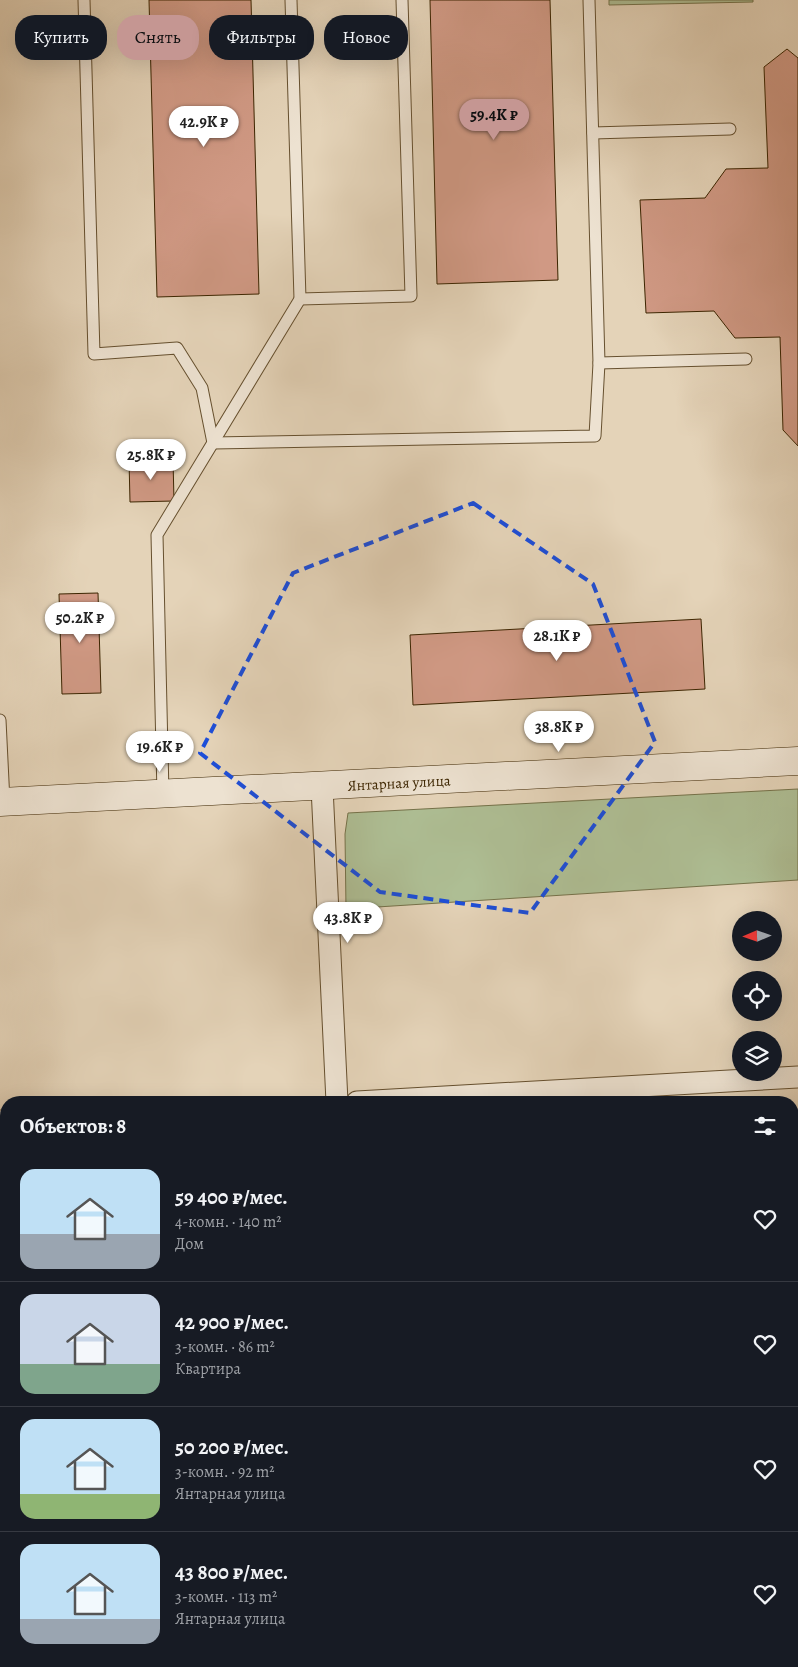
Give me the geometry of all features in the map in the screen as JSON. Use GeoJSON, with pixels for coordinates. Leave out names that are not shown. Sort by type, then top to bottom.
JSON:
{"type":"FeatureCollection","features":[{"type":"Feature","properties":{"kind":"street","name":"Янтарная улица"},"geometry":{"type":"LineString","coordinates":[[2,802],[798,761]]}},
{"type":"Feature","properties":{"kind":"street"},"geometry":{"type":"LineString","coordinates":[[322,787],[337,1096]]}},
{"type":"Feature","properties":{"kind":"street"},"geometry":{"type":"LineString","coordinates":[[488,1096],[798,1077]]}},
{"type":"Feature","properties":{"kind":"lane"},"geometry":{"type":"LineString","coordinates":[[84,0],[94,354],[177,348],[202,388],[214,443]]}},
{"type":"Feature","properties":{"kind":"lane"},"geometry":{"type":"LineString","coordinates":[[163,794],[157,535],[300,299],[291,0]]}},
{"type":"Feature","properties":{"kind":"lane"},"geometry":{"type":"LineString","coordinates":[[300,299],[411,296],[402,0]]}},
{"type":"Feature","properties":{"kind":"lane"},"geometry":{"type":"LineString","coordinates":[[214,443],[595,436],[599,363],[589,0]]}},
{"type":"Feature","properties":{"kind":"lane"},"geometry":{"type":"LineString","coordinates":[[593,133],[730,129]]}},
{"type":"Feature","properties":{"kind":"lane"},"geometry":{"type":"LineString","coordinates":[[599,363],[746,359]]}},
{"type":"Feature","properties":{"kind":"lane"},"geometry":{"type":"LineString","coordinates":[[0,720],[2,802]]}},
{"type":"Feature","properties":{"kind":"highlighted area"},"geometry":{"type":"Polygon","coordinates":[[[473,503],[593,584],[655,742],[530,913],[380,892],[200,753],[293,573],[473,503]]]}},
{"type":"Feature","properties":{"kind":"green space"},"geometry":{"type":"Polygon","coordinates":[[[609,0],[753,0],[753,2],[609,5],[609,0]]]}},
{"type":"Feature","properties":{"kind":"green space"},"geometry":{"type":"Polygon","coordinates":[[[798,789],[798,880],[346,909],[345,834],[348,813],[798,789]]]}},
{"type":"Feature","properties":{"kind":"building"},"geometry":{"type":"Polygon","coordinates":[[[149,0],[251,0],[251,15],[209,15],[209,60],[253,60],[259,294],[157,297],[151,60],[199,60],[199,15],[149,15],[149,0]]]}},
{"type":"Feature","properties":{"kind":"building"},"geometry":{"type":"Polygon","coordinates":[[[430,0],[550,0],[558,280],[437,284],[430,0]]]}},
{"type":"Feature","properties":{"kind":"building"},"geometry":{"type":"Polygon","coordinates":[[[787,49],[798,58],[798,446],[783,430],[780,337],[735,338],[714,311],[646,313],[640,200],[705,198],[726,169],[768,168],[764,67],[787,49]]]}},
{"type":"Feature","properties":{"kind":"building"},"geometry":{"type":"Polygon","coordinates":[[[129,460],[173,460],[174,501],[130,502],[129,460]]]}},
{"type":"Feature","properties":{"kind":"building"},"geometry":{"type":"Polygon","coordinates":[[[98,593],[101,693],[62,694],[59,594],[98,593]]]}},
{"type":"Feature","properties":{"kind":"building"},"geometry":{"type":"Polygon","coordinates":[[[701,619],[705,689],[413,705],[410,635],[701,619]]]}}]}
